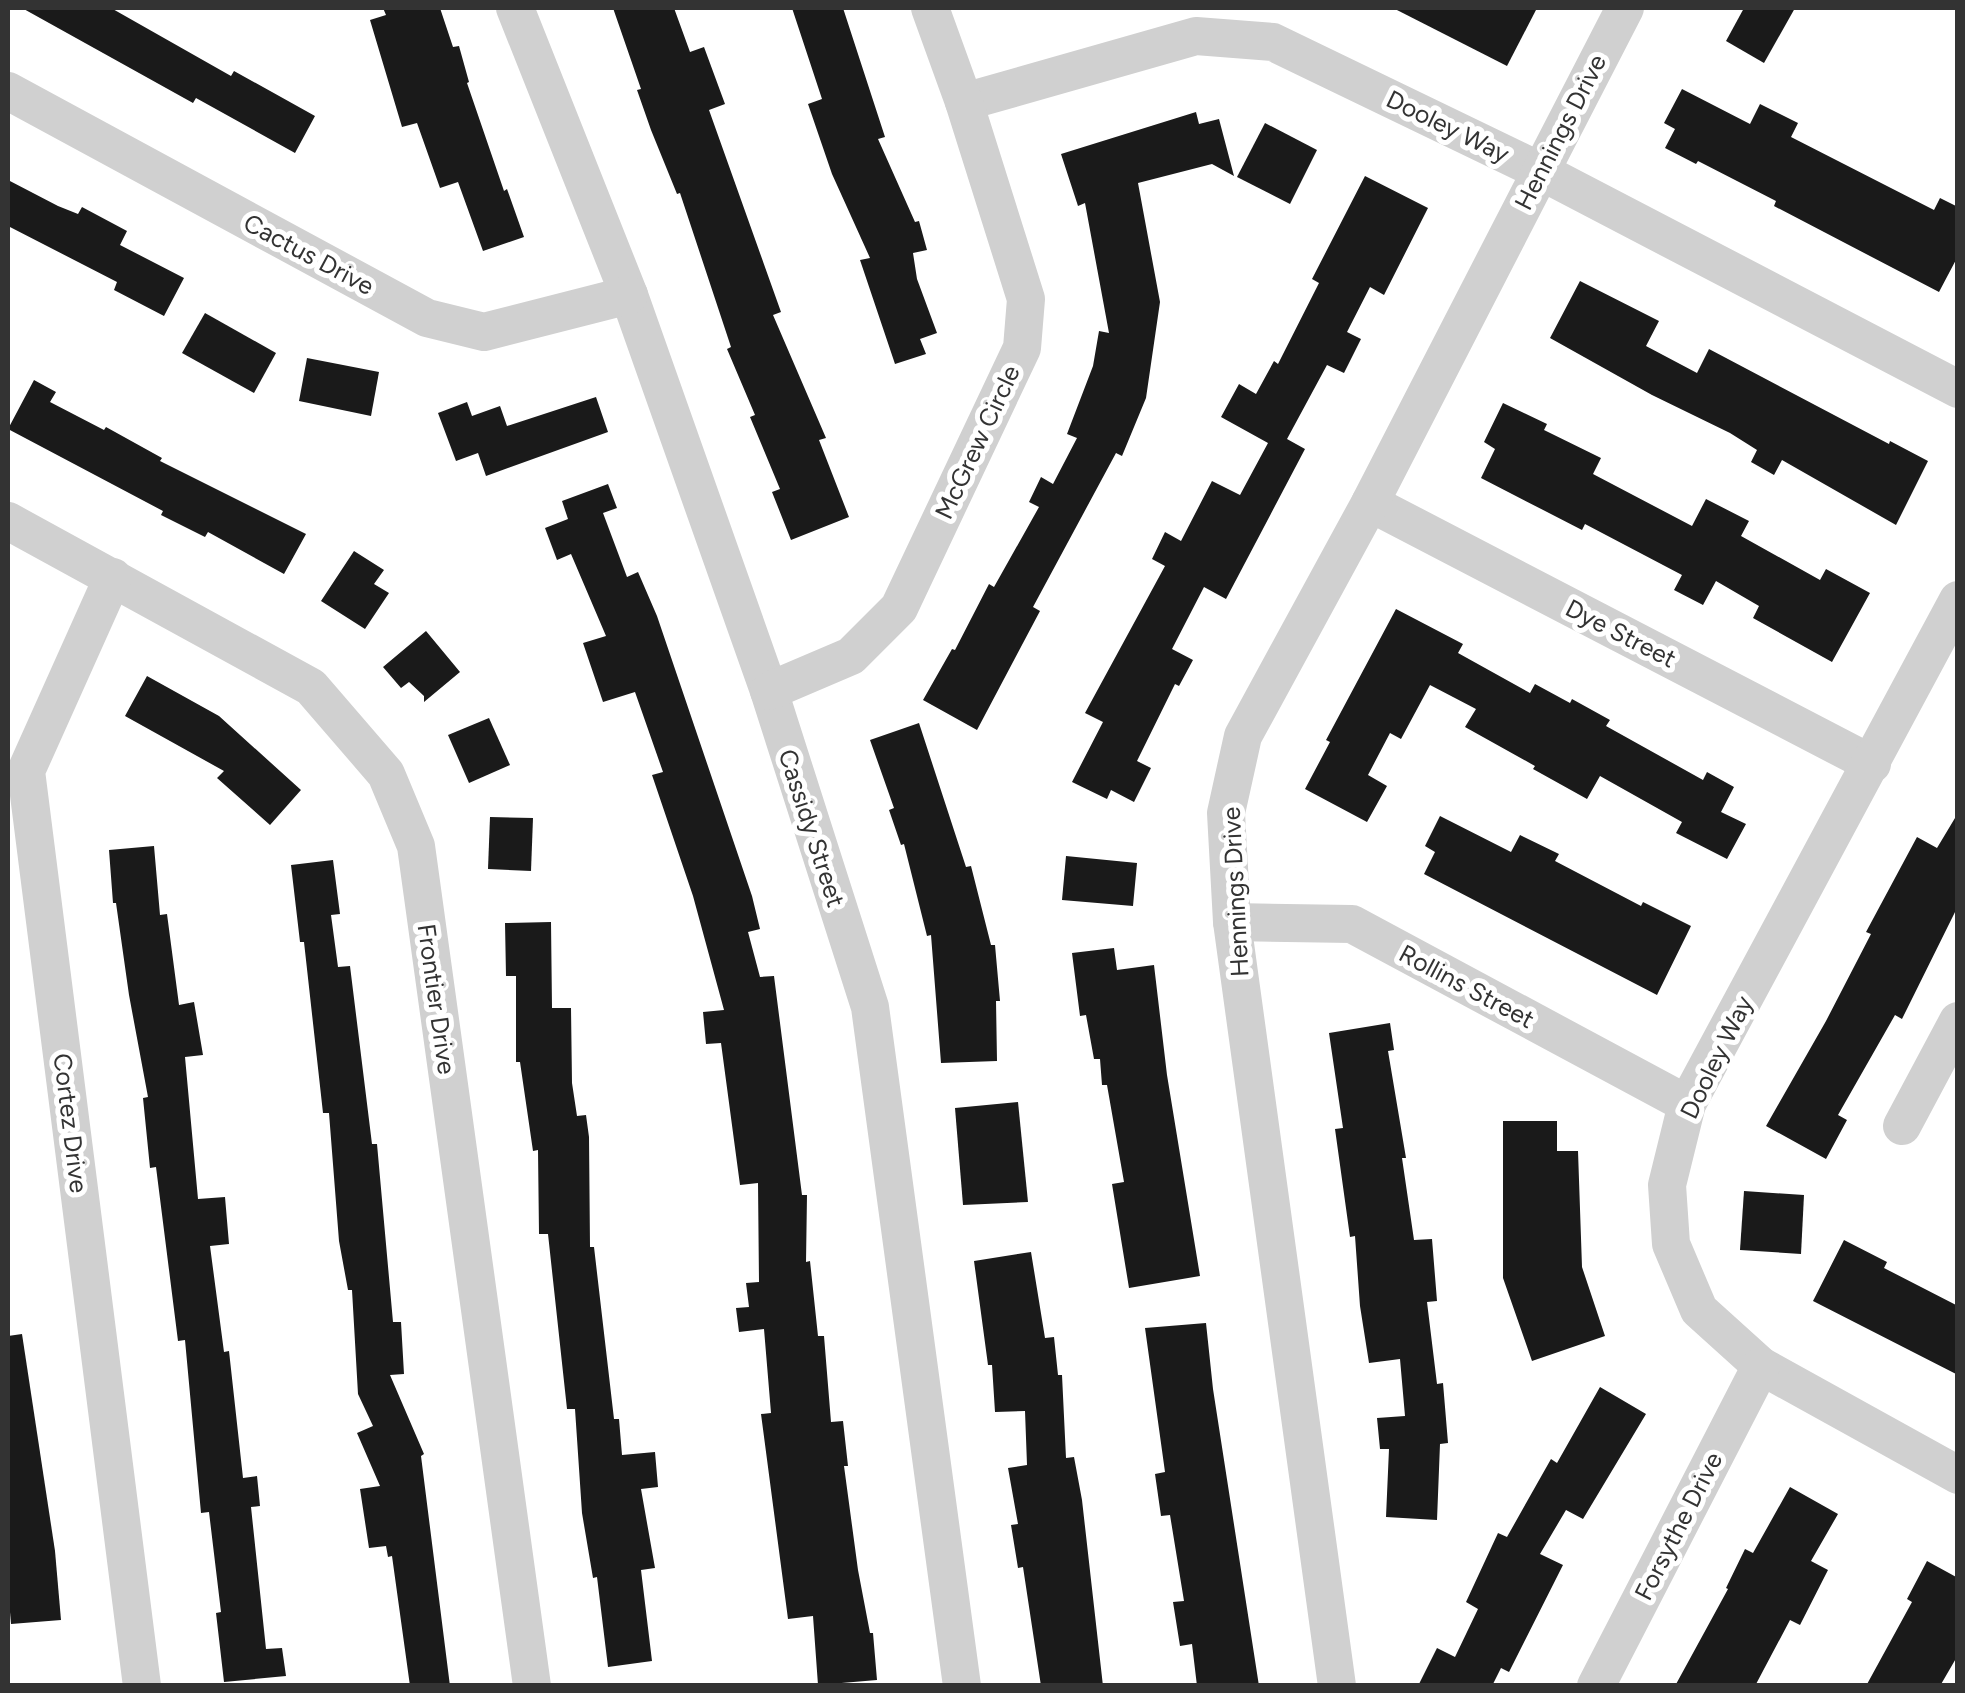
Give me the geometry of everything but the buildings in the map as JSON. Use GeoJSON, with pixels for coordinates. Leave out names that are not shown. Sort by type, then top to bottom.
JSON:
{"type":"FeatureCollection","features":[{"type":"Feature","properties":{"kind":"street","name":"Cassidy Street"},"geometry":{"type":"LineString","coordinates":[[515,8],[628,295],[768,691],[870,1007],[962,1686]]}},
{"type":"Feature","properties":{"kind":"street","name":"McGrew Circle"},"geometry":{"type":"LineString","coordinates":[[768,691],[851,656],[899,608],[1022,348],[1026,299],[930,8]]}},
{"type":"Feature","properties":{"kind":"street","name":"Hennings Drive"},"geometry":{"type":"LineString","coordinates":[[1338,1686],[1232,922],[1226,813],[1242,736],[1370,502],[1625,8]]}},
{"type":"Feature","properties":{"kind":"street","name":"Dooley Way"},"geometry":{"type":"LineString","coordinates":[[964,102],[1196,36],[1273,42],[1540,171],[1958,389]]}},
{"type":"Feature","properties":{"kind":"street","name":"Cactus Drive"},"geometry":{"type":"LineString","coordinates":[[8,91],[427,318],[484,332],[628,295]]}},
{"type":"Feature","properties":{"kind":"street","name":"Dye Street"},"geometry":{"type":"LineString","coordinates":[[1370,502],[1872,764]]}},
{"type":"Feature","properties":{"kind":"street","name":"Frontier Drive"},"geometry":{"type":"LineString","coordinates":[[8,521],[311,686],[386,774],[416,846],[532,1686]]}},
{"type":"Feature","properties":{"kind":"street","name":"Cortez Drive"},"geometry":{"type":"LineString","coordinates":[[112,577],[26,771],[142,1686]]}},
{"type":"Feature","properties":{"kind":"street","name":"Dooley Way"},"geometry":{"type":"LineString","coordinates":[[1958,600],[1687,1104],[1667,1185],[1671,1244],[1699,1310],[1761,1366],[1958,1475]]}},
{"type":"Feature","properties":{"kind":"street","name":"Rollins Street"},"geometry":{"type":"LineString","coordinates":[[1232,922],[1352,924],[1687,1104]]}},
{"type":"Feature","properties":{"kind":"street"},"geometry":{"type":"LineString","coordinates":[[1902,1126],[1958,1021]]}},
{"type":"Feature","properties":{"kind":"street","name":"Forsythe Drive"},"geometry":{"type":"LineString","coordinates":[[1596,1686],[1761,1366]]}}]}
